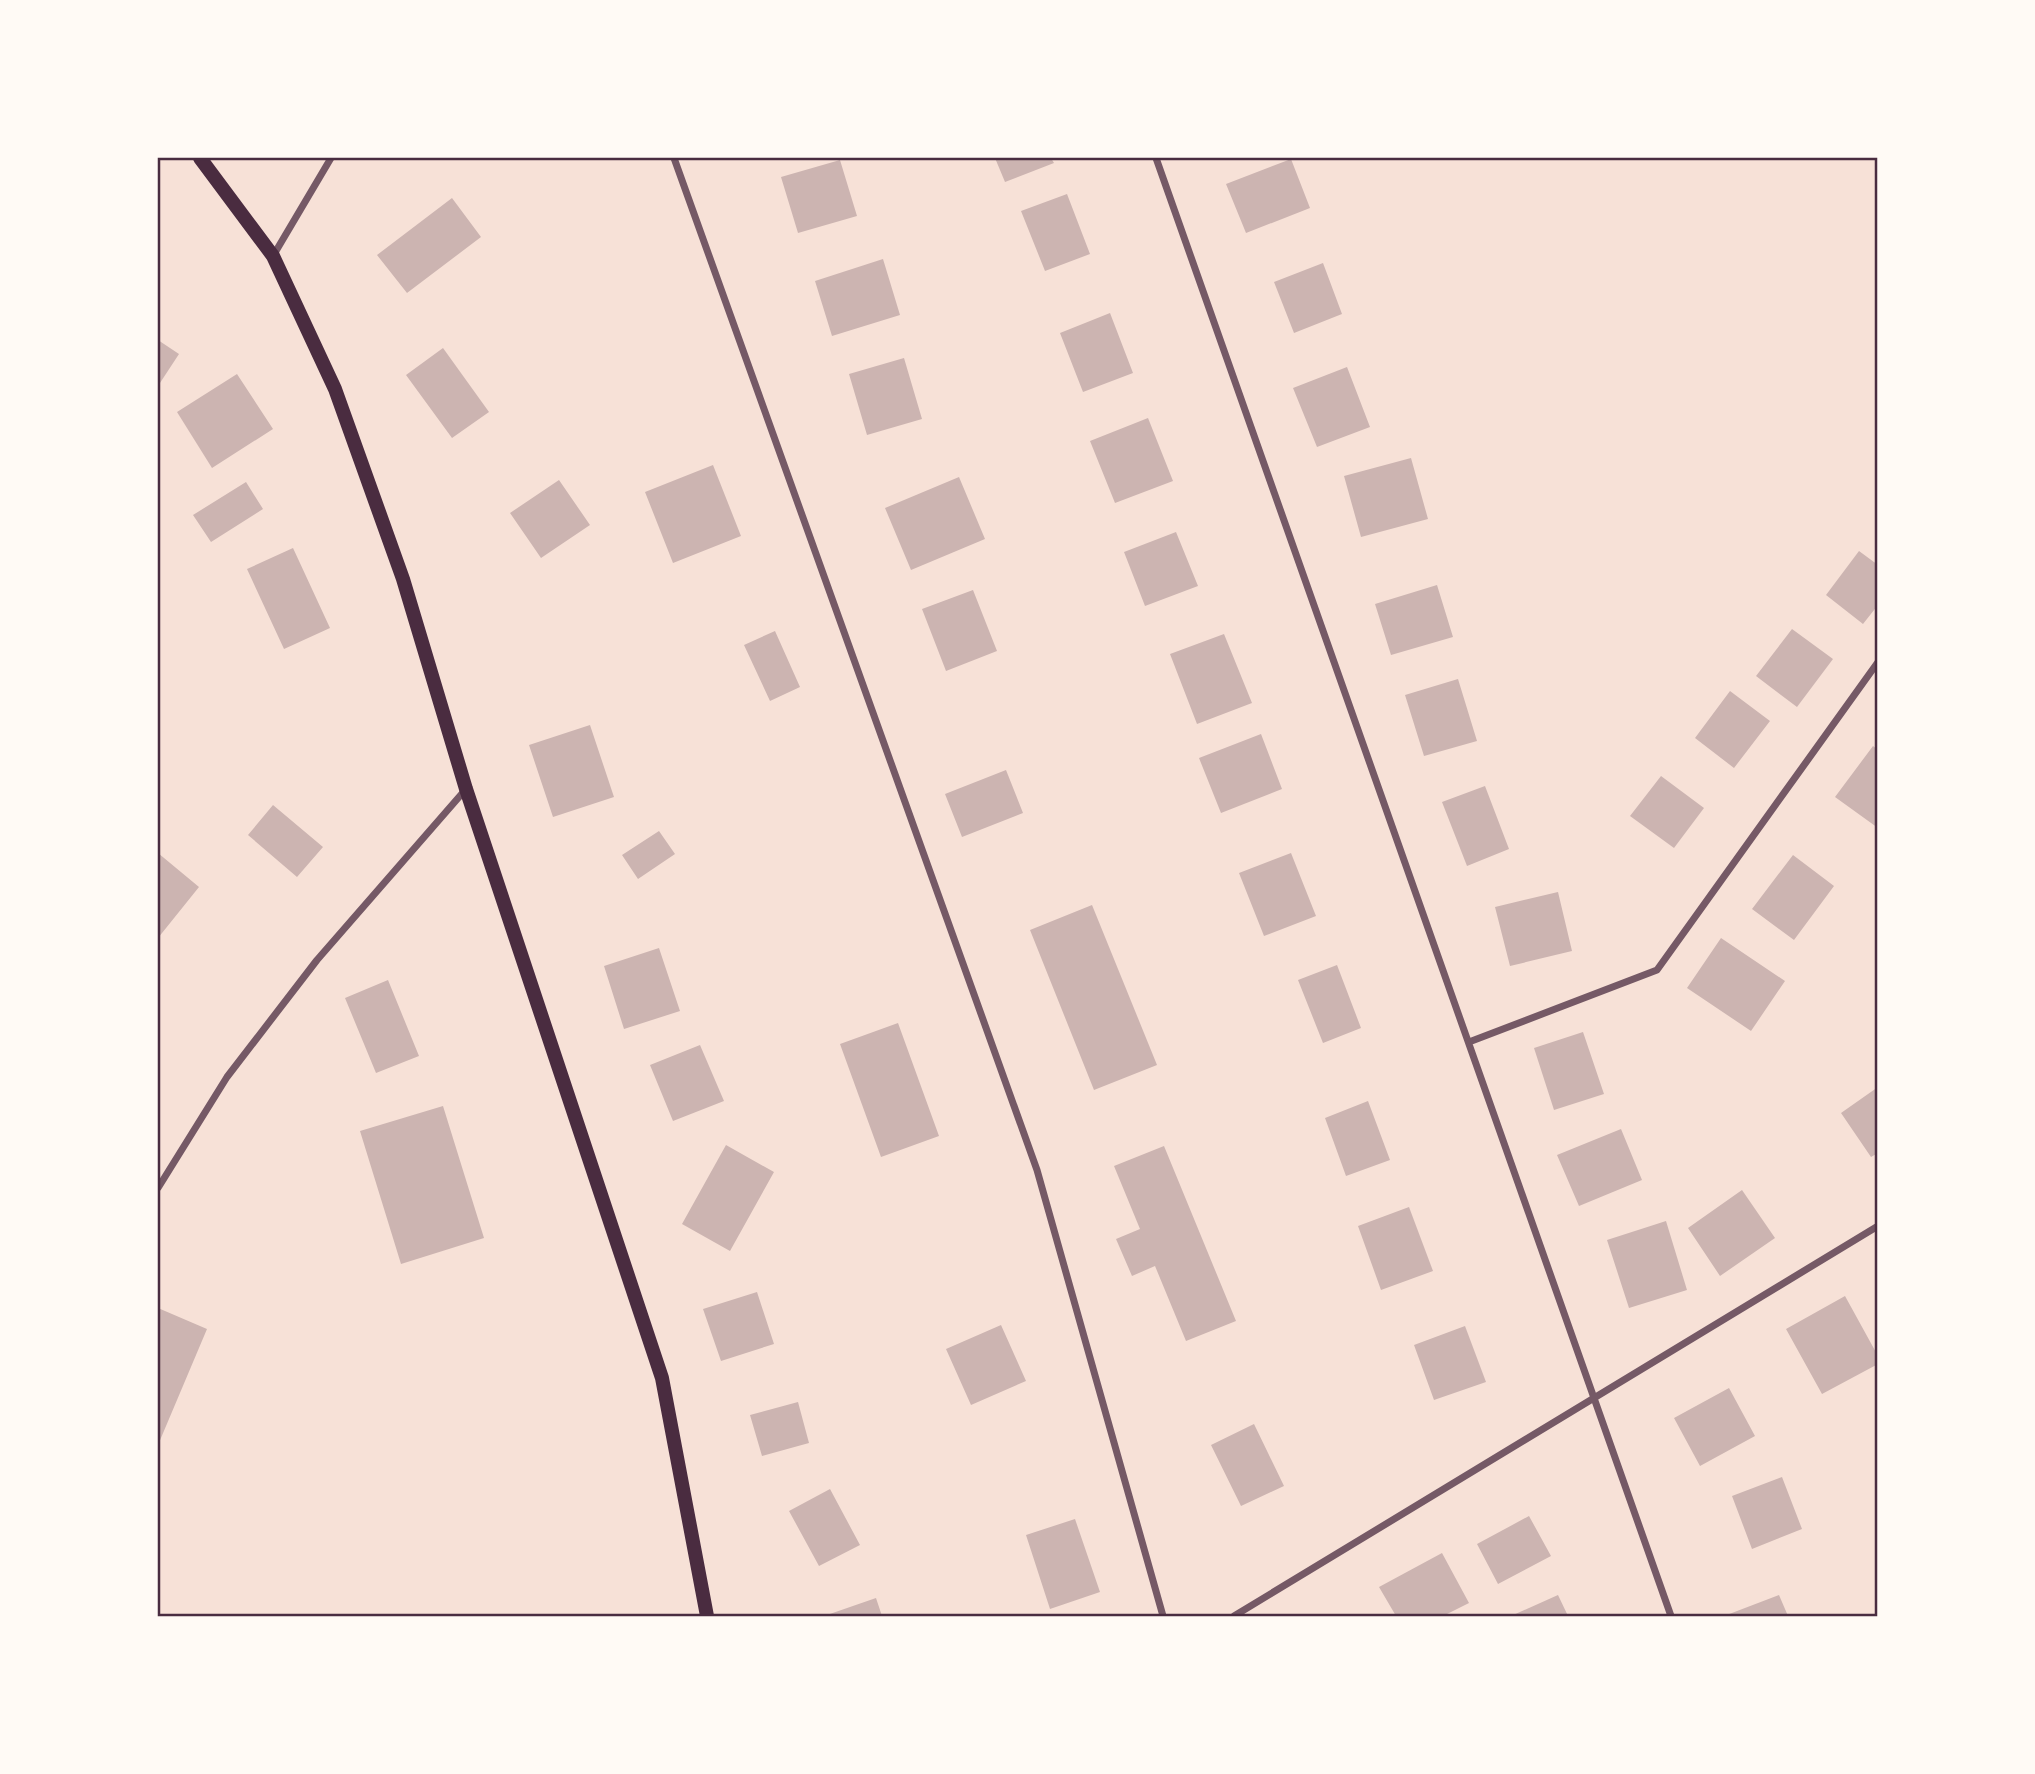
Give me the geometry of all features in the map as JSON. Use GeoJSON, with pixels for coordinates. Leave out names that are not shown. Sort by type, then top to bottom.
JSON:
{"type":"FeatureCollection","features":[{"type":"Feature","properties":{"kind":"main road"},"geometry":{"type":"LineString","coordinates":[[200,158],[273,256],[335,388],[403,579],[466,789],[662,1378],[707,1616]]}},
{"type":"Feature","properties":{"kind":"street"},"geometry":{"type":"LineString","coordinates":[[273,256],[331,158]]}},
{"type":"Feature","properties":{"kind":"street"},"geometry":{"type":"LineString","coordinates":[[674,158],[1037,1170],[1163,1616]]}},
{"type":"Feature","properties":{"kind":"street"},"geometry":{"type":"LineString","coordinates":[[1156,158],[1671,1616]]}},
{"type":"Feature","properties":{"kind":"street"},"geometry":{"type":"LineString","coordinates":[[1469,1042],[1657,970],[1878,662]]}},
{"type":"Feature","properties":{"kind":"street"},"geometry":{"type":"LineString","coordinates":[[158,1188],[227,1077],[317,960],[466,789]]}},
{"type":"Feature","properties":{"kind":"street"},"geometry":{"type":"LineString","coordinates":[[1234,1616],[1878,1227]]}},
{"type":"Feature","properties":{"kind":"building"},"geometry":{"type":"Polygon","coordinates":[[[995,158],[1051,158],[1054,163],[1005,182],[995,158]]]}},
{"type":"Feature","properties":{"kind":"building"},"geometry":{"type":"Polygon","coordinates":[[[1291,159],[1310,208],[1246,233],[1226,184],[1291,159]]]}},
{"type":"Feature","properties":{"kind":"building"},"geometry":{"type":"Polygon","coordinates":[[[840,160],[857,216],[798,233],[781,177],[840,160]]]}},
{"type":"Feature","properties":{"kind":"building"},"geometry":{"type":"Polygon","coordinates":[[[1067,194],[1090,254],[1045,271],[1021,211],[1067,194]]]}},
{"type":"Feature","properties":{"kind":"building"},"geometry":{"type":"Polygon","coordinates":[[[452,198],[481,237],[407,293],[377,255],[452,198]]]}},
{"type":"Feature","properties":{"kind":"building"},"geometry":{"type":"Polygon","coordinates":[[[883,259],[900,315],[832,336],[815,281],[883,259]]]}},
{"type":"Feature","properties":{"kind":"building"},"geometry":{"type":"Polygon","coordinates":[[[1323,263],[1342,314],[1294,333],[1274,282],[1323,263]]]}},
{"type":"Feature","properties":{"kind":"building"},"geometry":{"type":"Polygon","coordinates":[[[1110,313],[1133,373],[1083,392],[1060,333],[1110,313]]]}},
{"type":"Feature","properties":{"kind":"building"},"geometry":{"type":"Polygon","coordinates":[[[158,340],[179,354],[158,386],[158,340]]]}},
{"type":"Feature","properties":{"kind":"building"},"geometry":{"type":"Polygon","coordinates":[[[443,348],[489,412],[452,438],[406,375],[443,348]]]}},
{"type":"Feature","properties":{"kind":"building"},"geometry":{"type":"Polygon","coordinates":[[[904,358],[922,419],[867,435],[849,374],[904,358]]]}},
{"type":"Feature","properties":{"kind":"building"},"geometry":{"type":"Polygon","coordinates":[[[1347,367],[1370,427],[1317,447],[1293,388],[1347,367]]]}},
{"type":"Feature","properties":{"kind":"building"},"geometry":{"type":"Polygon","coordinates":[[[237,374],[273,429],[212,468],[177,412],[237,374]]]}},
{"type":"Feature","properties":{"kind":"building"},"geometry":{"type":"Polygon","coordinates":[[[1148,418],[1173,481],[1115,503],[1090,441],[1148,418]]]}},
{"type":"Feature","properties":{"kind":"building"},"geometry":{"type":"Polygon","coordinates":[[[1411,458],[1428,519],[1361,537],[1344,476],[1411,458]]]}},
{"type":"Feature","properties":{"kind":"building"},"geometry":{"type":"Polygon","coordinates":[[[713,465],[741,536],[673,563],[645,492],[713,465]]]}},
{"type":"Feature","properties":{"kind":"building"},"geometry":{"type":"Polygon","coordinates":[[[959,477],[985,539],[911,570],[885,508],[959,477]]]}},
{"type":"Feature","properties":{"kind":"building"},"geometry":{"type":"Polygon","coordinates":[[[559,480],[590,525],[541,558],[510,513],[559,480]]]}},
{"type":"Feature","properties":{"kind":"building"},"geometry":{"type":"Polygon","coordinates":[[[246,482],[263,509],[211,542],[193,515],[246,482]]]}},
{"type":"Feature","properties":{"kind":"building"},"geometry":{"type":"Polygon","coordinates":[[[1176,532],[1198,586],[1145,606],[1124,552],[1176,532]]]}},
{"type":"Feature","properties":{"kind":"building"},"geometry":{"type":"Polygon","coordinates":[[[293,548],[330,628],[284,649],[247,569],[293,548]]]}},
{"type":"Feature","properties":{"kind":"building"},"geometry":{"type":"Polygon","coordinates":[[[1859,551],[1878,565],[1878,605],[1863,624],[1826,595],[1859,551]]]}},
{"type":"Feature","properties":{"kind":"building"},"geometry":{"type":"Polygon","coordinates":[[[1437,585],[1453,637],[1391,655],[1375,604],[1437,585]]]}},
{"type":"Feature","properties":{"kind":"building"},"geometry":{"type":"Polygon","coordinates":[[[973,590],[997,651],[946,671],[922,609],[973,590]]]}},
{"type":"Feature","properties":{"kind":"building"},"geometry":{"type":"Polygon","coordinates":[[[1792,629],[1833,659],[1797,707],[1756,676],[1792,629]]]}},
{"type":"Feature","properties":{"kind":"building"},"geometry":{"type":"Polygon","coordinates":[[[775,631],[800,687],[770,701],[744,645],[775,631]]]}},
{"type":"Feature","properties":{"kind":"building"},"geometry":{"type":"Polygon","coordinates":[[[1224,634],[1252,703],[1197,724],[1170,654],[1224,634]]]}},
{"type":"Feature","properties":{"kind":"building"},"geometry":{"type":"Polygon","coordinates":[[[1458,679],[1477,741],[1424,756],[1405,695],[1458,679]]]}},
{"type":"Feature","properties":{"kind":"building"},"geometry":{"type":"Polygon","coordinates":[[[1730,691],[1770,721],[1734,768],[1695,738],[1730,691]]]}},
{"type":"Feature","properties":{"kind":"building"},"geometry":{"type":"Polygon","coordinates":[[[590,725],[614,797],[553,817],[529,745],[590,725]]]}},
{"type":"Feature","properties":{"kind":"building"},"geometry":{"type":"Polygon","coordinates":[[[1261,734],[1282,789],[1221,813],[1199,758],[1261,734]]]}},
{"type":"Feature","properties":{"kind":"building"},"geometry":{"type":"Polygon","coordinates":[[[1873,746],[1878,750],[1878,828],[1835,797],[1873,746]]]}},
{"type":"Feature","properties":{"kind":"building"},"geometry":{"type":"Polygon","coordinates":[[[1006,770],[1023,813],[962,837],[945,794],[1006,770]]]}},
{"type":"Feature","properties":{"kind":"building"},"geometry":{"type":"Polygon","coordinates":[[[1661,776],[1704,808],[1674,848],[1630,816],[1661,776]]]}},
{"type":"Feature","properties":{"kind":"building"},"geometry":{"type":"Polygon","coordinates":[[[1485,786],[1509,849],[1467,866],[1442,802],[1485,786]]]}},
{"type":"Feature","properties":{"kind":"building"},"geometry":{"type":"Polygon","coordinates":[[[273,805],[323,847],[297,877],[248,835],[273,805]]]}},
{"type":"Feature","properties":{"kind":"building"},"geometry":{"type":"Polygon","coordinates":[[[659,831],[675,854],[638,879],[622,855],[659,831]]]}},
{"type":"Feature","properties":{"kind":"building"},"geometry":{"type":"Polygon","coordinates":[[[158,853],[199,887],[158,938],[158,853]]]}},
{"type":"Feature","properties":{"kind":"building"},"geometry":{"type":"Polygon","coordinates":[[[1291,853],[1316,916],[1264,936],[1239,873],[1291,853]]]}},
{"type":"Feature","properties":{"kind":"building"},"geometry":{"type":"Polygon","coordinates":[[[1793,855],[1834,886],[1794,940],[1752,909],[1793,855]]]}},
{"type":"Feature","properties":{"kind":"building"},"geometry":{"type":"Polygon","coordinates":[[[1558,892],[1572,951],[1510,966],[1495,907],[1558,892]]]}},
{"type":"Feature","properties":{"kind":"building"},"geometry":{"type":"Polygon","coordinates":[[[1092,905],[1157,1065],[1094,1090],[1030,930],[1092,905]]]}},
{"type":"Feature","properties":{"kind":"building"},"geometry":{"type":"Polygon","coordinates":[[[1721,938],[1785,981],[1751,1031],[1687,988],[1721,938]]]}},
{"type":"Feature","properties":{"kind":"building"},"geometry":{"type":"Polygon","coordinates":[[[659,948],[680,1011],[624,1029],[604,966],[659,948]]]}},
{"type":"Feature","properties":{"kind":"building"},"geometry":{"type":"Polygon","coordinates":[[[1337,965],[1361,1028],[1323,1043],[1298,980],[1337,965]]]}},
{"type":"Feature","properties":{"kind":"building"},"geometry":{"type":"Polygon","coordinates":[[[388,980],[419,1056],[376,1073],[345,998],[388,980]]]}},
{"type":"Feature","properties":{"kind":"building"},"geometry":{"type":"Polygon","coordinates":[[[898,1023],[939,1136],[881,1157],[840,1044],[898,1023]]]}},
{"type":"Feature","properties":{"kind":"building"},"geometry":{"type":"Polygon","coordinates":[[[1583,1032],[1604,1094],[1554,1110],[1534,1048],[1583,1032]]]}},
{"type":"Feature","properties":{"kind":"building"},"geometry":{"type":"Polygon","coordinates":[[[700,1045],[724,1101],[673,1121],[650,1065],[700,1045]]]}},
{"type":"Feature","properties":{"kind":"building"},"geometry":{"type":"Polygon","coordinates":[[[1878,1087],[1878,1153],[1871,1157],[1841,1113],[1878,1087]]]}},
{"type":"Feature","properties":{"kind":"building"},"geometry":{"type":"Polygon","coordinates":[[[1368,1101],[1390,1160],[1346,1176],[1325,1118],[1368,1101]]]}},
{"type":"Feature","properties":{"kind":"building"},"geometry":{"type":"Polygon","coordinates":[[[443,1106],[484,1238],[401,1264],[360,1131],[443,1106]]]}},
{"type":"Feature","properties":{"kind":"building"},"geometry":{"type":"Polygon","coordinates":[[[1621,1129],[1642,1180],[1579,1206],[1557,1155],[1621,1129]]]}},
{"type":"Feature","properties":{"kind":"building"},"geometry":{"type":"Polygon","coordinates":[[[726,1145],[774,1172],[730,1251],[682,1224],[726,1145]]]}},
{"type":"Feature","properties":{"kind":"building"},"geometry":{"type":"Polygon","coordinates":[[[1164,1146],[1236,1321],[1186,1341],[1155,1266],[1132,1276],[1116,1239],[1140,1229],[1114,1166],[1164,1146]]]}},
{"type":"Feature","properties":{"kind":"building"},"geometry":{"type":"Polygon","coordinates":[[[1742,1190],[1775,1238],[1720,1276],[1688,1228],[1742,1190]]]}},
{"type":"Feature","properties":{"kind":"building"},"geometry":{"type":"Polygon","coordinates":[[[1409,1207],[1433,1271],[1381,1290],[1358,1226],[1409,1207]]]}},
{"type":"Feature","properties":{"kind":"building"},"geometry":{"type":"Polygon","coordinates":[[[1666,1221],[1687,1290],[1629,1308],[1607,1240],[1666,1221]]]}},
{"type":"Feature","properties":{"kind":"building"},"geometry":{"type":"Polygon","coordinates":[[[757,1292],[774,1344],[721,1361],[703,1309],[757,1292]]]}},
{"type":"Feature","properties":{"kind":"building"},"geometry":{"type":"Polygon","coordinates":[[[1845,1296],[1878,1356],[1878,1364],[1822,1394],[1786,1329],[1845,1296]]]}},
{"type":"Feature","properties":{"kind":"building"},"geometry":{"type":"Polygon","coordinates":[[[158,1308],[207,1329],[158,1445],[158,1308]]]}},
{"type":"Feature","properties":{"kind":"building"},"geometry":{"type":"Polygon","coordinates":[[[1001,1325],[1026,1381],[971,1405],[946,1349],[1001,1325]]]}},
{"type":"Feature","properties":{"kind":"building"},"geometry":{"type":"Polygon","coordinates":[[[1465,1326],[1486,1382],[1434,1400],[1414,1345],[1465,1326]]]}},
{"type":"Feature","properties":{"kind":"building"},"geometry":{"type":"Polygon","coordinates":[[[1729,1388],[1755,1436],[1700,1466],[1674,1418],[1729,1388]]]}},
{"type":"Feature","properties":{"kind":"building"},"geometry":{"type":"Polygon","coordinates":[[[798,1402],[809,1443],[762,1456],[750,1415],[798,1402]]]}},
{"type":"Feature","properties":{"kind":"building"},"geometry":{"type":"Polygon","coordinates":[[[1254,1424],[1284,1486],[1241,1506],[1211,1445],[1254,1424]]]}},
{"type":"Feature","properties":{"kind":"building"},"geometry":{"type":"Polygon","coordinates":[[[1782,1477],[1802,1529],[1752,1549],[1732,1496],[1782,1477]]]}},
{"type":"Feature","properties":{"kind":"building"},"geometry":{"type":"Polygon","coordinates":[[[830,1489],[860,1545],[819,1566],[789,1511],[830,1489]]]}},
{"type":"Feature","properties":{"kind":"building"},"geometry":{"type":"Polygon","coordinates":[[[1529,1516],[1551,1556],[1498,1584],[1477,1544],[1529,1516]]]}},
{"type":"Feature","properties":{"kind":"building"},"geometry":{"type":"Polygon","coordinates":[[[1075,1519],[1100,1592],[1050,1609],[1026,1535],[1075,1519]]]}},
{"type":"Feature","properties":{"kind":"building"},"geometry":{"type":"Polygon","coordinates":[[[1442,1553],[1469,1603],[1443,1616],[1396,1616],[1379,1587],[1442,1553]]]}},
{"type":"Feature","properties":{"kind":"building"},"geometry":{"type":"Polygon","coordinates":[[[1558,1595],[1568,1616],[1511,1616],[1558,1595]]]}},
{"type":"Feature","properties":{"kind":"building"},"geometry":{"type":"Polygon","coordinates":[[[1779,1595],[1788,1616],[1724,1616],[1779,1595]]]}},
{"type":"Feature","properties":{"kind":"building"},"geometry":{"type":"Polygon","coordinates":[[[876,1598],[882,1616],[824,1616],[876,1598]]]}}]}
